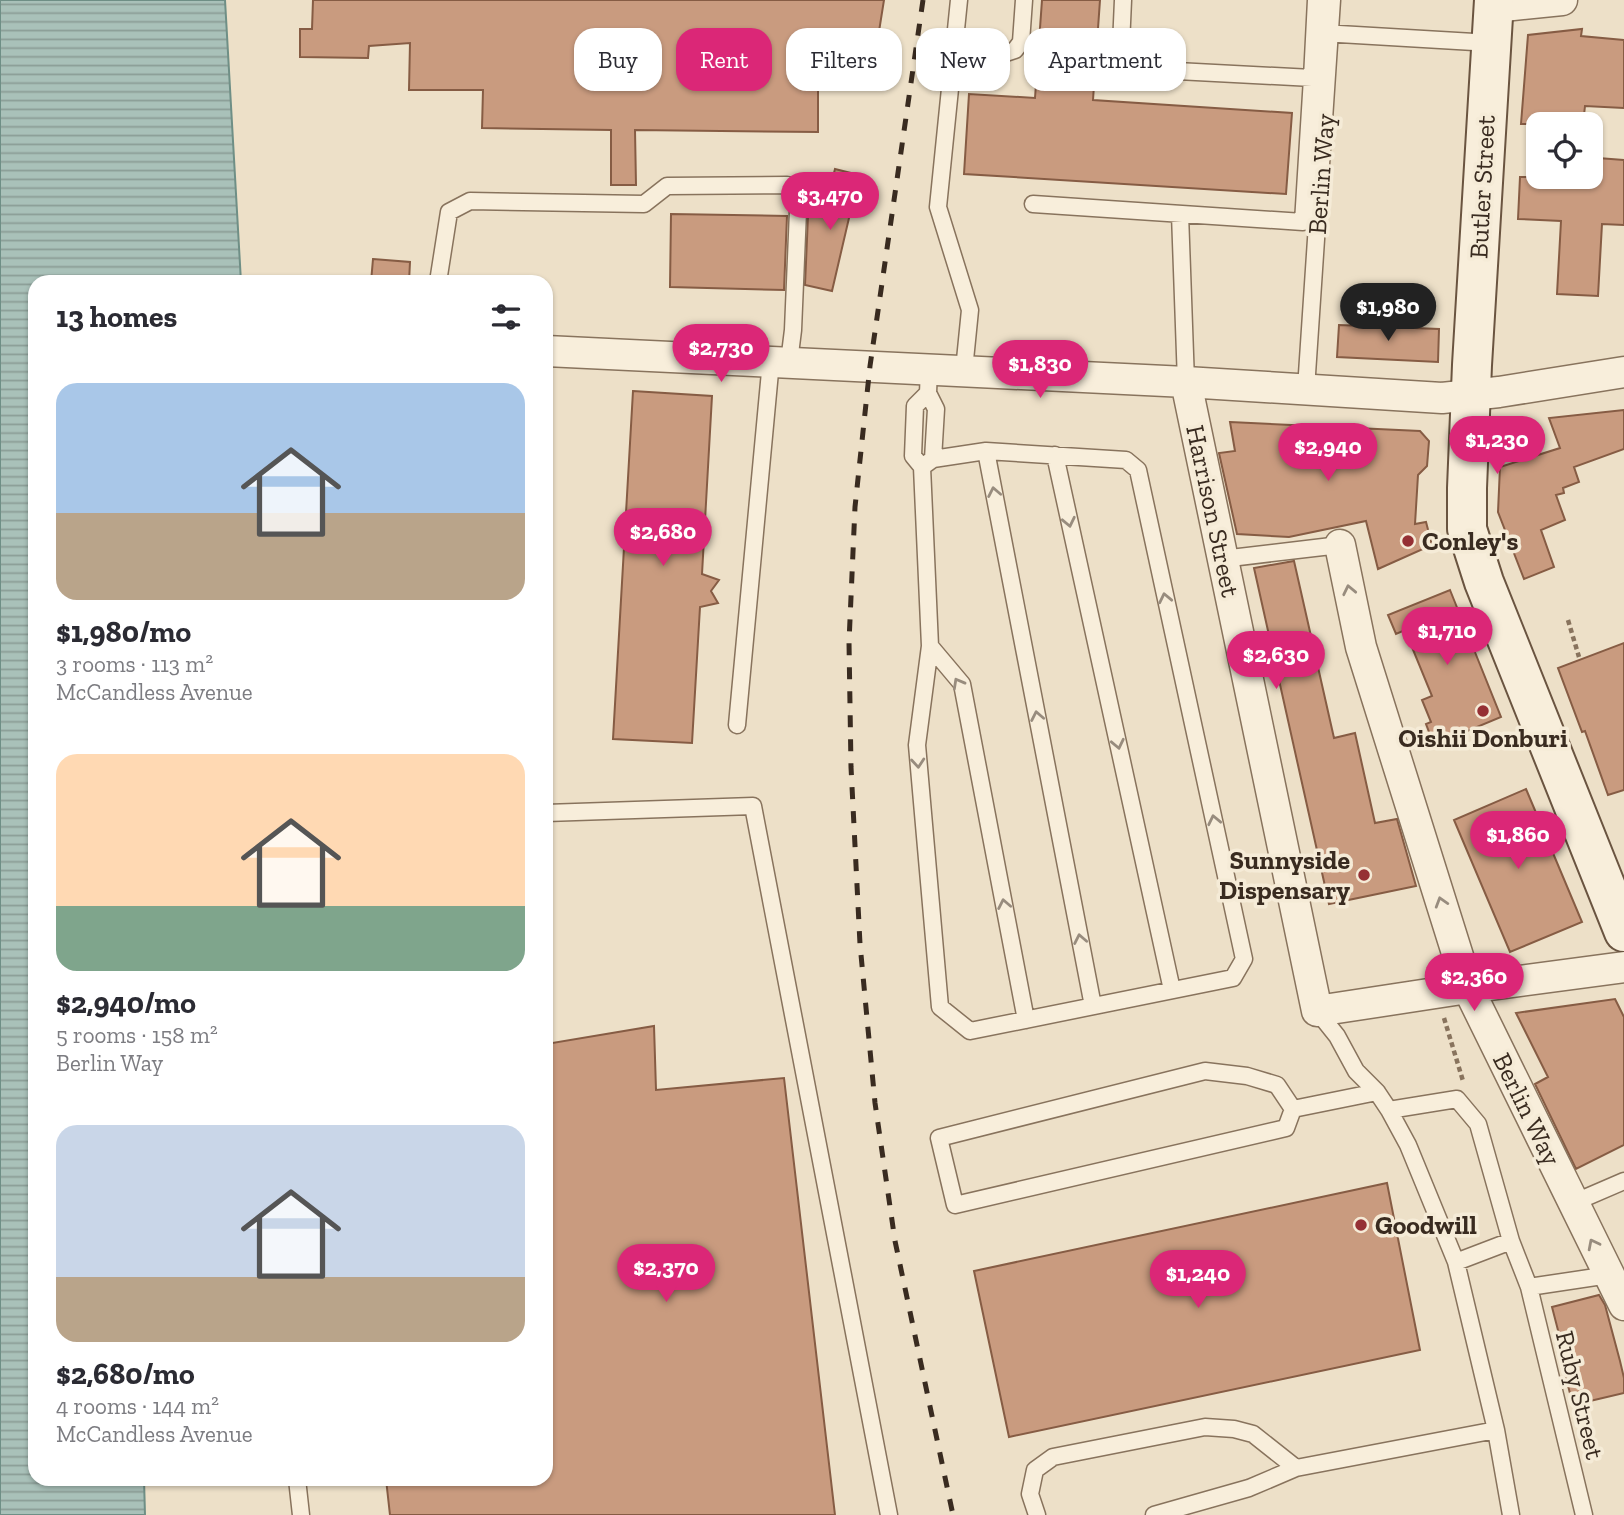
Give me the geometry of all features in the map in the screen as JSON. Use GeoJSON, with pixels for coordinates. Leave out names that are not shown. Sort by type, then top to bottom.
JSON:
{"type":"FeatureCollection","features":[{"type":"Feature","properties":{"kind":"main road","name":"Butler Street"},"geometry":{"type":"LineString","coordinates":[[1493,16],[1470,395],[1467,529],[1483,582],[1624,932]]}},
{"type":"Feature","properties":{"kind":"street"},"geometry":{"type":"LineString","coordinates":[[1493,16],[1562,0]]}},
{"type":"Feature","properties":{"kind":"street"},"geometry":{"type":"LineString","coordinates":[[553,351],[780,362],[929,381],[964,370],[1442,398],[1624,372]]}},
{"type":"Feature","properties":{"kind":"street","name":"Harrison Street"},"geometry":{"type":"LineString","coordinates":[[1186,382],[1317,1011]]}},
{"type":"Feature","properties":{"kind":"street","name":"Berlin Way"},"geometry":{"type":"LineString","coordinates":[[1340,545],[1361,648],[1468,988],[1624,1305]]}},
{"type":"Feature","properties":{"kind":"street"},"geometry":{"type":"LineString","coordinates":[[1317,1011],[1624,967]]}},
{"type":"Feature","properties":{"kind":"lane"},"geometry":{"type":"LineString","coordinates":[[956,28],[958,0]]}},
{"type":"Feature","properties":{"kind":"lane"},"geometry":{"type":"LineString","coordinates":[[1010,52],[1021,42],[1024,0]]}},
{"type":"Feature","properties":{"kind":"lane"},"geometry":{"type":"LineString","coordinates":[[1123,0],[1120,68],[1312,78]]}},
{"type":"Feature","properties":{"kind":"lane"},"geometry":{"type":"LineString","coordinates":[[1033,204],[1303,222],[1312,78],[1323,33],[1316,0]]}},
{"type":"Feature","properties":{"kind":"lane","name":"Berlin Way"},"geometry":{"type":"LineString","coordinates":[[1306,389],[1323,33],[1332,0]]}},
{"type":"Feature","properties":{"kind":"lane"},"geometry":{"type":"LineString","coordinates":[[1323,33],[1493,16]]}},
{"type":"Feature","properties":{"kind":"lane"},"geometry":{"type":"LineString","coordinates":[[950,91],[938,207],[970,310],[964,370]]}},
{"type":"Feature","properties":{"kind":"lane"},"geometry":{"type":"LineString","coordinates":[[439,275],[449,212],[470,201],[644,204],[667,186],[799,187],[793,330],[780,362],[737,725]]}},
{"type":"Feature","properties":{"kind":"lane"},"geometry":{"type":"LineString","coordinates":[[1180,214],[1186,382]]}},
{"type":"Feature","properties":{"kind":"lane"},"geometry":{"type":"LineString","coordinates":[[927,463],[929,646],[917,745],[940,1007],[970,1031],[1233,978],[1244,958],[1138,470],[1126,460],[986,451],[927,463],[914,456],[915,406],[929,381]]}},
{"type":"Feature","properties":{"kind":"lane"},"geometry":{"type":"LineString","coordinates":[[986,451],[1093,1006]]}},
{"type":"Feature","properties":{"kind":"lane"},"geometry":{"type":"LineString","coordinates":[[1055,456],[1172,990]]}},
{"type":"Feature","properties":{"kind":"lane"},"geometry":{"type":"LineString","coordinates":[[1223,559],[1340,545]]}},
{"type":"Feature","properties":{"kind":"lane"},"geometry":{"type":"LineString","coordinates":[[929,646],[962,684],[1026,1020]]}},
{"type":"Feature","properties":{"kind":"lane"},"geometry":{"type":"LineString","coordinates":[[553,813],[753,806],[890,1515]]}},
{"type":"Feature","properties":{"kind":"lane"},"geometry":{"type":"LineString","coordinates":[[1317,1011],[1337,1036],[1356,1071],[1377,1092],[1409,1145],[1456,1262],[1496,1430],[1511,1515]]}},
{"type":"Feature","properties":{"kind":"lane"},"geometry":{"type":"LineString","coordinates":[[1205,1071],[1247,1076],[1277,1085],[1293,1109],[1286,1128],[955,1205],[939,1138],[1205,1071]]}},
{"type":"Feature","properties":{"kind":"lane"},"geometry":{"type":"LineString","coordinates":[[1293,1109],[1377,1092]]}},
{"type":"Feature","properties":{"kind":"lane","name":"Ruby Street"},"geometry":{"type":"LineString","coordinates":[[1389,1110],[1457,1099],[1478,1124],[1511,1241],[1529,1287],[1584,1515]]}},
{"type":"Feature","properties":{"kind":"lane"},"geometry":{"type":"LineString","coordinates":[[1573,1203],[1624,1181]]}},
{"type":"Feature","properties":{"kind":"lane"},"geometry":{"type":"LineString","coordinates":[[1456,1262],[1511,1241]]}},
{"type":"Feature","properties":{"kind":"lane"},"geometry":{"type":"LineString","coordinates":[[1529,1287],[1609,1275]]}},
{"type":"Feature","properties":{"kind":"lane"},"geometry":{"type":"LineString","coordinates":[[1037,1515],[1030,1494],[1035,1470],[1053,1457],[1205,1427],[1234,1429],[1253,1434],[1296,1468]]}},
{"type":"Feature","properties":{"kind":"lane"},"geometry":{"type":"LineString","coordinates":[[1154,1515],[1249,1488],[1296,1468],[1496,1430]]}},
{"type":"Feature","properties":{"kind":"lane"},"geometry":{"type":"LineString","coordinates":[[298,1486],[301,1515]]}},
{"type":"Feature","properties":{"kind":"path"},"geometry":{"type":"LineString","coordinates":[[1568,620],[1579,657]]}},
{"type":"Feature","properties":{"kind":"path"},"geometry":{"type":"LineString","coordinates":[[1443,1014],[1464,1086]]}},
{"type":"Feature","properties":{"kind":"water"},"geometry":{"type":"Polygon","coordinates":[[[0,0],[225,0],[241,275],[28,275],[28,1486],[144,1486],[145,1515],[0,1515],[0,0]]]}},
{"type":"Feature","properties":{"kind":"building"},"geometry":{"type":"Polygon","coordinates":[[[313,0],[884,0],[880,28],[786,28],[786,91],[818,91],[818,132],[635,130],[636,185],[611,185],[611,130],[482,128],[483,90],[409,90],[410,43],[369,46],[368,58],[300,57],[300,29],[312,29],[313,0]]]}},
{"type":"Feature","properties":{"kind":"building"},"geometry":{"type":"Polygon","coordinates":[[[1042,0],[1100,0],[1098,28],[1040,28],[1042,0]]]}},
{"type":"Feature","properties":{"kind":"building"},"geometry":{"type":"Polygon","coordinates":[[[1582,29],[1581,36],[1624,40],[1624,108],[1585,106],[1584,112],[1526,112],[1526,124],[1521,124],[1528,35],[1582,29]]]}},
{"type":"Feature","properties":{"kind":"building"},"geometry":{"type":"Polygon","coordinates":[[[1036,91],[1094,91],[1093,100],[1292,113],[1286,194],[964,174],[969,94],[1035,98],[1036,91]]]}},
{"type":"Feature","properties":{"kind":"building"},"geometry":{"type":"Polygon","coordinates":[[[1603,158],[1624,160],[1624,225],[1602,224],[1598,296],[1557,294],[1561,221],[1518,219],[1520,177],[1526,177],[1526,189],[1603,189],[1603,158]]]}},
{"type":"Feature","properties":{"kind":"building"},"geometry":{"type":"Polygon","coordinates":[[[835,169],[859,175],[832,291],[805,285],[808,216],[823,217],[835,169]]]}},
{"type":"Feature","properties":{"kind":"building"},"geometry":{"type":"Polygon","coordinates":[[[671,214],[787,216],[784,290],[670,287],[671,214]]]}},
{"type":"Feature","properties":{"kind":"building"},"geometry":{"type":"Polygon","coordinates":[[[373,259],[410,262],[409,275],[372,275],[373,259]]]}},
{"type":"Feature","properties":{"kind":"building"},"geometry":{"type":"Polygon","coordinates":[[[1339,325],[1439,329],[1438,362],[1337,357],[1339,325]]]}},
{"type":"Feature","properties":{"kind":"building"},"geometry":{"type":"Polygon","coordinates":[[[633,391],[712,396],[702,574],[719,580],[711,591],[718,603],[700,607],[692,743],[613,739],[633,391]]]}},
{"type":"Feature","properties":{"kind":"building"},"geometry":{"type":"Polygon","coordinates":[[[1624,410],[1624,449],[1574,467],[1579,482],[1563,488],[1564,493],[1556,495],[1565,520],[1541,530],[1554,567],[1524,579],[1498,512],[1500,467],[1560,448],[1549,418],[1624,410]]]}},
{"type":"Feature","properties":{"kind":"building"},"geometry":{"type":"Polygon","coordinates":[[[1230,422],[1420,431],[1429,441],[1427,466],[1418,475],[1415,524],[1426,522],[1432,545],[1378,569],[1366,521],[1289,537],[1237,534],[1219,453],[1235,451],[1230,422]]]}},
{"type":"Feature","properties":{"kind":"building"},"geometry":{"type":"Polygon","coordinates":[[[1294,561],[1334,738],[1355,733],[1375,823],[1397,819],[1416,886],[1329,904],[1254,568],[1294,561]]]}},
{"type":"Feature","properties":{"kind":"building"},"geometry":{"type":"Polygon","coordinates":[[[1450,590],[1501,717],[1434,745],[1426,724],[1431,722],[1422,700],[1432,696],[1405,630],[1396,634],[1388,615],[1450,590]]]}},
{"type":"Feature","properties":{"kind":"building"},"geometry":{"type":"Polygon","coordinates":[[[1624,643],[1624,790],[1608,795],[1558,668],[1624,643]]]}},
{"type":"Feature","properties":{"kind":"building"},"geometry":{"type":"Polygon","coordinates":[[[1526,789],[1582,922],[1510,952],[1454,820],[1526,789]]]}},
{"type":"Feature","properties":{"kind":"building"},"geometry":{"type":"Polygon","coordinates":[[[1615,999],[1624,1017],[1624,1145],[1576,1169],[1535,1084],[1548,1077],[1516,1013],[1615,999]]]}},
{"type":"Feature","properties":{"kind":"building"},"geometry":{"type":"Polygon","coordinates":[[[654,1026],[656,1090],[784,1078],[835,1515],[390,1515],[387,1486],[553,1486],[553,1043],[654,1026]]]}},
{"type":"Feature","properties":{"kind":"building"},"geometry":{"type":"Polygon","coordinates":[[[1387,1183],[1420,1350],[1009,1437],[974,1271],[1387,1183]]]}},
{"type":"Feature","properties":{"kind":"building"},"geometry":{"type":"Polygon","coordinates":[[[1599,1295],[1605,1305],[1620,1361],[1624,1393],[1573,1405],[1564,1370],[1568,1369],[1552,1307],[1599,1295]]]}},
{"type":"Feature","properties":{"kind":"railway"},"geometry":{"type":"LineString","coordinates":[[923,0],[870,366],[855,507],[849,642],[851,767],[860,944],[875,1103],[895,1241],[953,1515]]}},
{"type":"Feature","properties":{"kind":"place","name":"Conley's"},"geometry":{"type":"Point","coordinates":[1408,541]}},
{"type":"Feature","properties":{"kind":"place","name":"Oishii Donburi"},"geometry":{"type":"Point","coordinates":[1483,711]}},
{"type":"Feature","properties":{"kind":"place","name":"Sunnyside Dispensary"},"geometry":{"type":"Point","coordinates":[1364,875]}},
{"type":"Feature","properties":{"kind":"place","name":"Goodwill"},"geometry":{"type":"Point","coordinates":[1361,1225]}}]}
